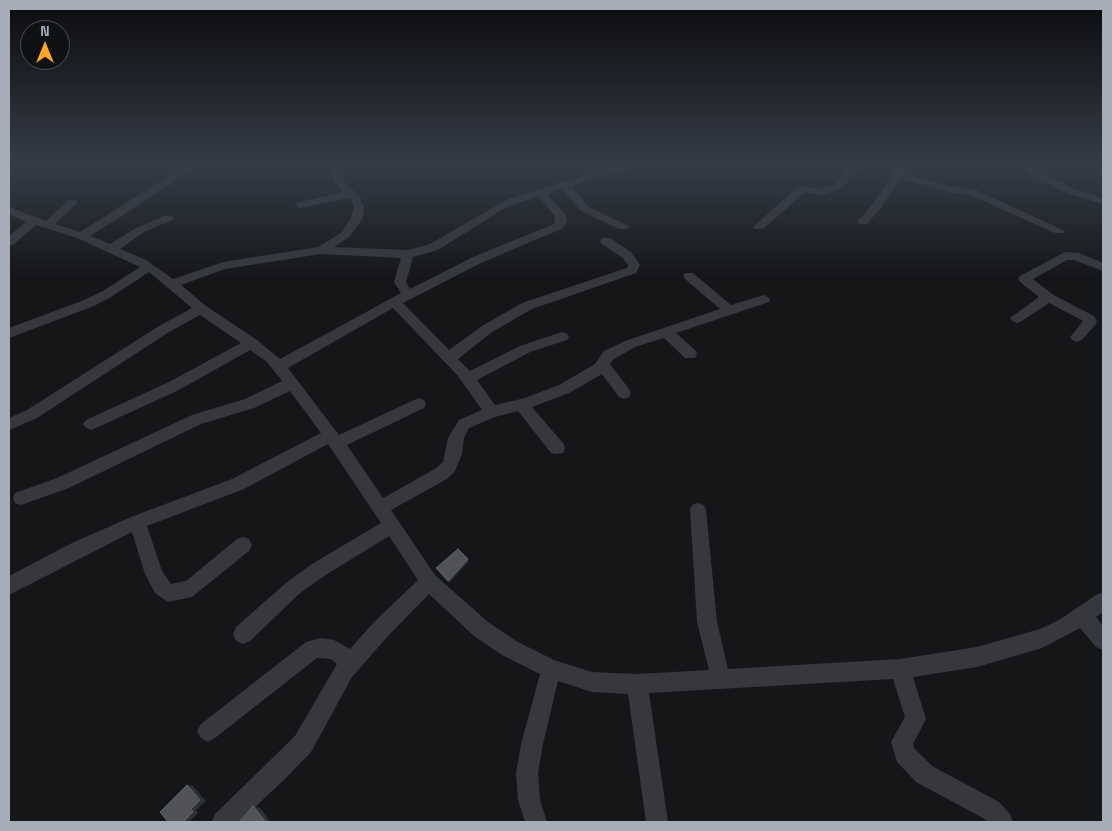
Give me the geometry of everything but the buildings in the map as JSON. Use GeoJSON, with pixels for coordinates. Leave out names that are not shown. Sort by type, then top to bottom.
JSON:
{"type":"FeatureCollection","features":[{"type":"Feature","properties":{"kind":"street"},"geometry":{"type":"LineString","coordinates":[[48,225],[71,203]]}},
{"type":"Feature","properties":{"kind":"street"},"geometry":{"type":"LineString","coordinates":[[81,236],[133,203]]}},
{"type":"Feature","properties":{"kind":"street"},"geometry":{"type":"LineString","coordinates":[[300,205],[310,203]]}},
{"type":"Feature","properties":{"kind":"street"},"geometry":{"type":"LineString","coordinates":[[321,250],[345,235],[354,225],[358,218],[359,206],[357,203]]}},
{"type":"Feature","properties":{"kind":"street"},"geometry":{"type":"LineString","coordinates":[[172,284],[223,266],[321,250],[352,253],[408,254],[434,247],[454,237],[499,207],[512,203]]}},
{"type":"Feature","properties":{"kind":"street"},"geometry":{"type":"LineString","coordinates":[[279,366],[478,260],[559,226],[561,221],[560,215],[549,203]]}},
{"type":"Feature","properties":{"kind":"street"},"geometry":{"type":"LineString","coordinates":[[579,203],[585,209],[623,227]]}},
{"type":"Feature","properties":{"kind":"street"},"geometry":{"type":"LineString","coordinates":[[759,227],[786,203]]}},
{"type":"Feature","properties":{"kind":"street"},"geometry":{"type":"LineString","coordinates":[[863,222],[879,203]]}},
{"type":"Feature","properties":{"kind":"street"},"geometry":{"type":"LineString","coordinates":[[997,203],[1059,231]]}},
{"type":"Feature","properties":{"kind":"street"},"geometry":{"type":"LineString","coordinates":[[9,210],[34,221],[111,248],[148,267],[172,284],[201,309],[272,358],[334,439],[390,526],[429,581],[456,608],[481,628],[509,648],[551,669],[592,682],[637,684],[900,669],[986,654],[1042,638],[1083,617],[1103,601]]}},
{"type":"Feature","properties":{"kind":"street"},"geometry":{"type":"LineString","coordinates":[[111,248],[140,230],[168,218]]}},
{"type":"Feature","properties":{"kind":"street"},"geometry":{"type":"LineString","coordinates":[[9,242],[34,221]]}},
{"type":"Feature","properties":{"kind":"street"},"geometry":{"type":"LineString","coordinates":[[449,358],[487,329],[527,306],[632,270],[634,265],[627,255],[606,241]]}},
{"type":"Feature","properties":{"kind":"street"},"geometry":{"type":"LineString","coordinates":[[408,254],[400,282],[408,296]]}},
{"type":"Feature","properties":{"kind":"street"},"geometry":{"type":"LineString","coordinates":[[1077,337],[1090,322],[1089,319],[1048,296],[1024,279],[1066,256],[1075,256],[1103,267]]}},
{"type":"Feature","properties":{"kind":"street"},"geometry":{"type":"LineString","coordinates":[[9,333],[89,303],[148,267]]}},
{"type":"Feature","properties":{"kind":"street"},"geometry":{"type":"LineString","coordinates":[[689,276],[730,311]]}},
{"type":"Feature","properties":{"kind":"street"},"geometry":{"type":"LineString","coordinates":[[1017,318],[1048,296]]}},
{"type":"Feature","properties":{"kind":"street"},"geometry":{"type":"LineString","coordinates":[[380,508],[441,474],[449,466],[456,438],[464,424],[492,412],[564,389],[603,365],[606,358],[618,350],[665,331],[764,299]]}},
{"type":"Feature","properties":{"kind":"street"},"geometry":{"type":"LineString","coordinates":[[396,302],[428,338],[468,378],[492,412]]}},
{"type":"Feature","properties":{"kind":"street"},"geometry":{"type":"LineString","coordinates":[[9,424],[32,414],[164,329],[201,309]]}},
{"type":"Feature","properties":{"kind":"street"},"geometry":{"type":"LineString","coordinates":[[665,331],[690,354]]}},
{"type":"Feature","properties":{"kind":"street"},"geometry":{"type":"LineString","coordinates":[[468,378],[525,349],[562,337]]}},
{"type":"Feature","properties":{"kind":"street"},"geometry":{"type":"LineString","coordinates":[[90,424],[174,386],[252,343]]}},
{"type":"Feature","properties":{"kind":"street"},"geometry":{"type":"LineString","coordinates":[[603,365],[624,392]]}},
{"type":"Feature","properties":{"kind":"street"},"geometry":{"type":"LineString","coordinates":[[21,498],[62,483],[197,419],[249,404],[292,383]]}},
{"type":"Feature","properties":{"kind":"street"},"geometry":{"type":"LineString","coordinates":[[9,586],[78,549],[136,522],[238,484],[334,439],[419,404]]}},
{"type":"Feature","properties":{"kind":"street"},"geometry":{"type":"LineString","coordinates":[[521,404],[557,448]]}},
{"type":"Feature","properties":{"kind":"street"},"geometry":{"type":"LineString","coordinates":[[698,510],[707,622],[721,680]]}},
{"type":"Feature","properties":{"kind":"street"},"geometry":{"type":"LineString","coordinates":[[136,522],[154,574],[161,587],[168,593],[185,591],[192,587],[243,545]]}},
{"type":"Feature","properties":{"kind":"street"},"geometry":{"type":"LineString","coordinates":[[243,634],[293,588],[318,570],[390,526]]}},
{"type":"Feature","properties":{"kind":"street"},"geometry":{"type":"LineString","coordinates":[[223,822],[303,744],[316,726],[333,691],[352,662],[429,581]]}},
{"type":"Feature","properties":{"kind":"street"},"geometry":{"type":"LineString","coordinates":[[1083,617],[1103,640]]}},
{"type":"Feature","properties":{"kind":"street"},"geometry":{"type":"LineString","coordinates":[[208,731],[313,649],[334,650],[352,662]]}},
{"type":"Feature","properties":{"kind":"street"},"geometry":{"type":"LineString","coordinates":[[536,822],[529,800],[528,773],[532,744],[551,669]]}},
{"type":"Feature","properties":{"kind":"street"},"geometry":{"type":"LineString","coordinates":[[900,669],[916,719],[902,742],[905,754],[924,774],[991,810],[1002,822]]}},
{"type":"Feature","properties":{"kind":"street"},"geometry":{"type":"LineString","coordinates":[[637,684],[657,822]]}}]}
